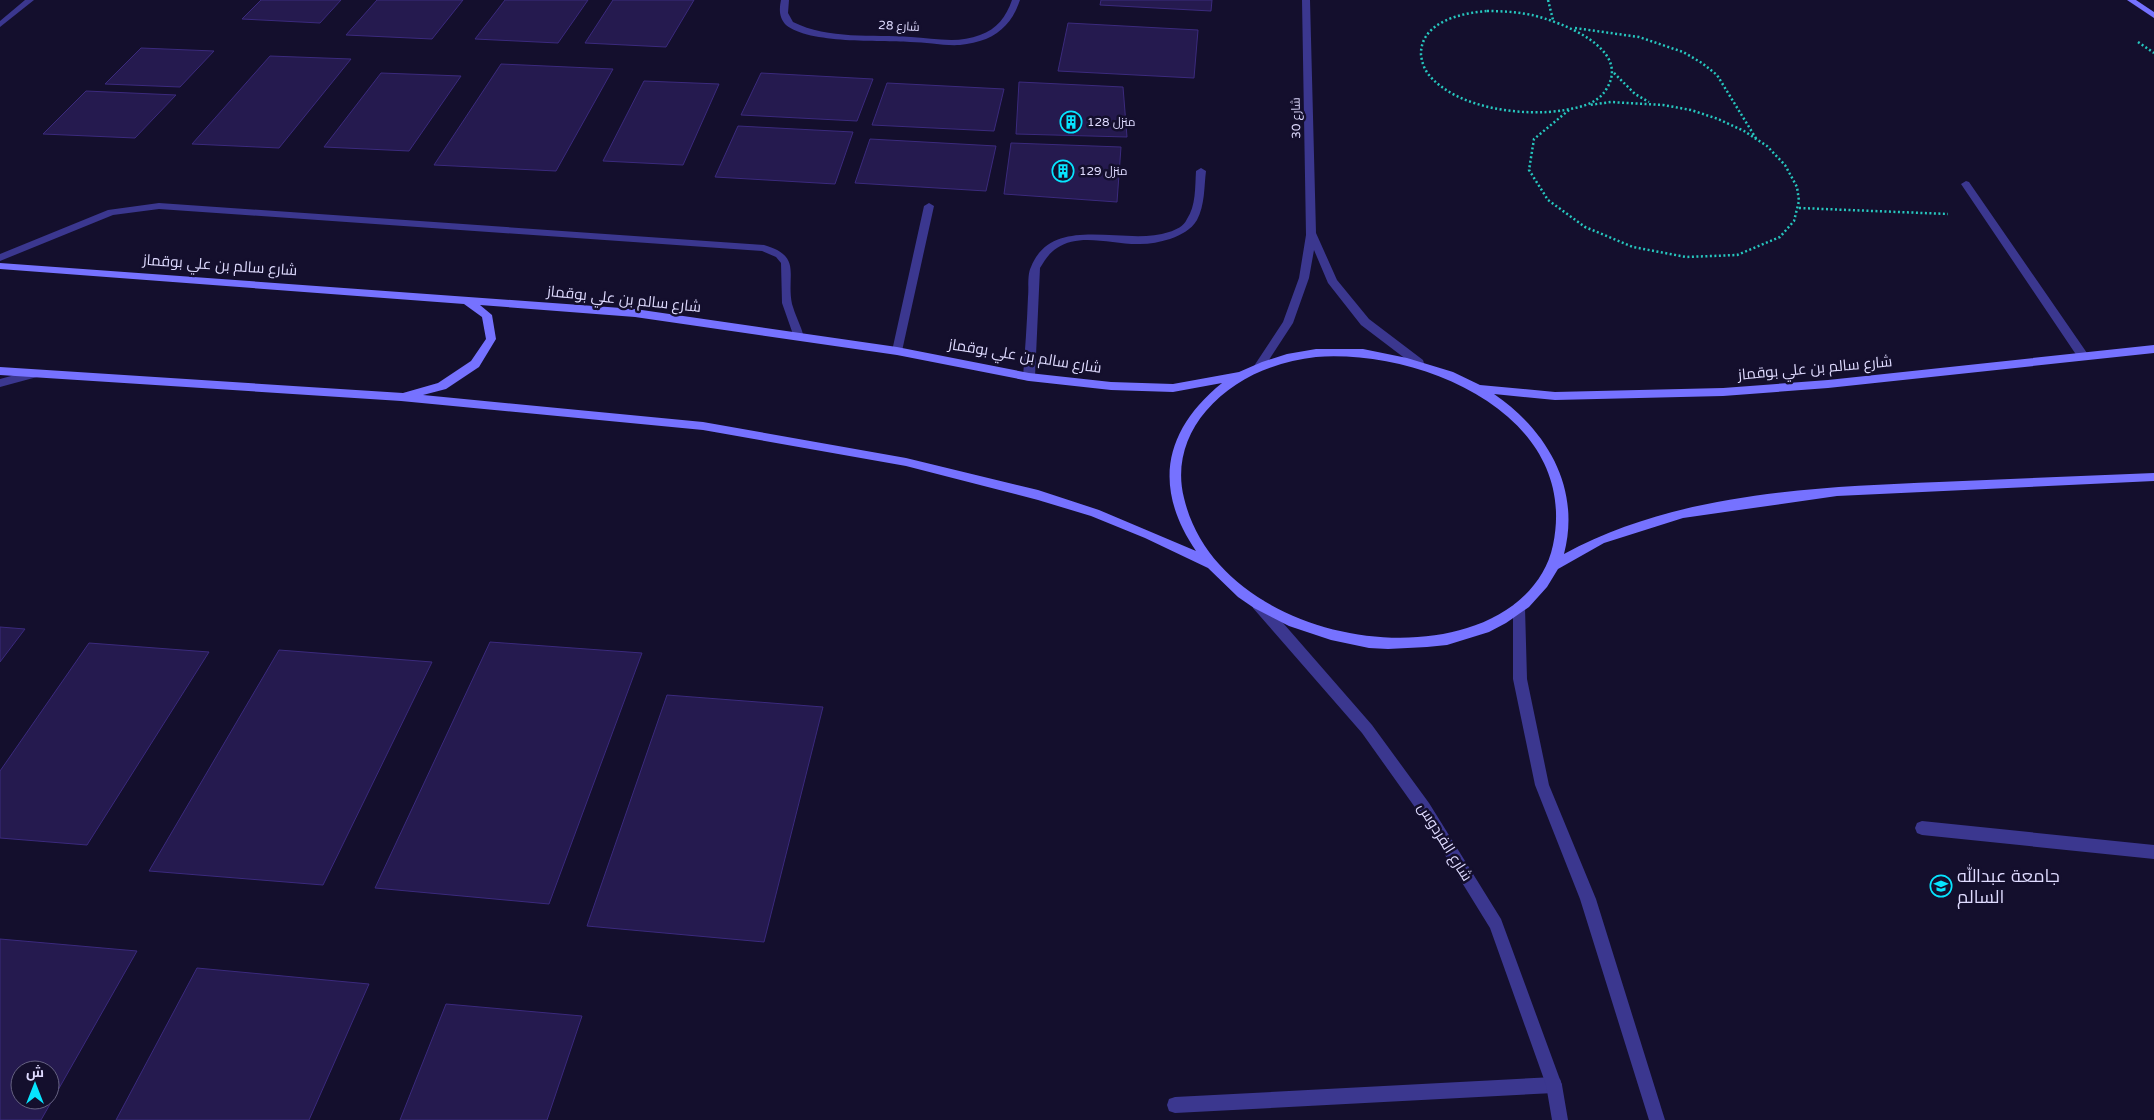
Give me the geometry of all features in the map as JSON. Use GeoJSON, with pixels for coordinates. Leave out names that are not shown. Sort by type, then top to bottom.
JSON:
{"type":"FeatureCollection","features":[{"type":"Feature","properties":{"kind":"main road"},"geometry":{"type":"LineString","coordinates":[[2131,0],[2154,16]]}},
{"type":"Feature","properties":{"kind":"main road","name":"شارع سالم بن علي بوقماز"},"geometry":{"type":"LineString","coordinates":[[0,266],[635,313],[897,351],[1029,377],[1111,386],[1173,388],[1240,376]]}},
{"type":"Feature","properties":{"kind":"main road"},"geometry":{"type":"LineString","coordinates":[[401,397],[442,386],[475,364],[491,339],[487,315],[466,300]]}},
{"type":"Feature","properties":{"kind":"main road","name":"شارع سالم بن علي بوقماز"},"geometry":{"type":"LineString","coordinates":[[1478,389],[1555,396],[1723,392],[1828,384],[2154,349]]}},
{"type":"Feature","properties":{"kind":"main road"},"geometry":{"type":"LineString","coordinates":[[1363,352],[1419,363],[1446,373],[1478,389],[1509,412],[1535,439],[1554,469],[1564,501],[1564,534],[1554,566],[1540,588],[1519,608],[1484,628],[1442,641],[1394,645],[1347,639],[1300,626],[1258,604],[1233,585],[1211,564],[1193,538],[1181,511],[1175,484],[1177,457],[1185,433],[1198,411],[1216,392],[1259,366],[1309,354],[1363,352]]}},
{"type":"Feature","properties":{"kind":"main road"},"geometry":{"type":"LineString","coordinates":[[0,372],[401,397],[703,426],[906,462],[1038,495],[1095,513],[1149,535],[1211,564]]}},
{"type":"Feature","properties":{"kind":"main road"},"geometry":{"type":"LineString","coordinates":[[1554,566],[1600,540],[1684,513],[1759,501],[1837,491],[2154,477]]}},
{"type":"Feature","properties":{"kind":"street"},"geometry":{"type":"LineString","coordinates":[[0,25],[30,0]]}},
{"type":"Feature","properties":{"kind":"street","name":"شارع 28"},"geometry":{"type":"LineString","coordinates":[[785,0],[783,6],[784,14],[788,23],[800,29],[822,34],[959,42],[988,35],[1001,26],[1011,16],[1016,0]]}},
{"type":"Feature","properties":{"kind":"street","name":"شارع 30"},"geometry":{"type":"LineString","coordinates":[[1259,366],[1288,322],[1304,278],[1311,235],[1306,0]]}},
{"type":"Feature","properties":{"kind":"street"},"geometry":{"type":"LineString","coordinates":[[1029,377],[1035,268],[1040,255],[1054,245],[1072,238],[1093,236],[1140,241],[1161,239],[1180,232],[1192,222],[1196,209],[1201,171]]}},
{"type":"Feature","properties":{"kind":"street"},"geometry":{"type":"LineString","coordinates":[[1966,184],[2083,356]]}},
{"type":"Feature","properties":{"kind":"street"},"geometry":{"type":"LineString","coordinates":[[0,258],[111,212],[159,206],[764,248],[780,255],[786,263],[787,303],[799,337]]}},
{"type":"Feature","properties":{"kind":"street"},"geometry":{"type":"LineString","coordinates":[[897,351],[929,206]]}},
{"type":"Feature","properties":{"kind":"street","name":"شارع 30"},"geometry":{"type":"LineString","coordinates":[[1311,235],[1332,280],[1365,322],[1419,363]]}},
{"type":"Feature","properties":{"kind":"street"},"geometry":{"type":"LineString","coordinates":[[0,383],[33,374]]}},
{"type":"Feature","properties":{"kind":"street","name":"شارع الفردوس"},"geometry":{"type":"LineString","coordinates":[[1258,604],[1367,729],[1424,808],[1491,915],[1496,924],[1554,1085],[1560,1120]]}},
{"type":"Feature","properties":{"kind":"street"},"geometry":{"type":"LineString","coordinates":[[1519,608],[1520,679],[1542,785],[1588,899],[1656,1120]]}},
{"type":"Feature","properties":{"kind":"street"},"geometry":{"type":"LineString","coordinates":[[1922,828],[2154,852]]}},
{"type":"Feature","properties":{"kind":"street"},"geometry":{"type":"LineString","coordinates":[[1175,1106],[1554,1085]]}},
{"type":"Feature","properties":{"kind":"path"},"geometry":{"type":"LineString","coordinates":[[1548,0],[1553,20]]}},
{"type":"Feature","properties":{"kind":"path"},"geometry":{"type":"LineString","coordinates":[[1569,110],[1552,119],[1539,130],[1531,143],[1528,158],[1531,174],[1540,190],[1555,206],[1574,222],[1598,235],[1656,253],[1686,257],[1724,256],[1742,254],[1764,247],[1782,236],[1794,223],[1799,208],[1799,191],[1791,173],[1777,156],[1758,140],[1739,129],[1710,117],[1673,106],[1649,103],[1628,101],[1589,105],[1548,114],[1500,110],[1476,103],[1439,84],[1428,71],[1421,59],[1421,47],[1425,36],[1435,27],[1449,19],[1487,11],[1531,14],[1553,20],[1589,38],[1603,49],[1611,61],[1614,73],[1611,85],[1603,96],[1589,105]]}},
{"type":"Feature","properties":{"kind":"path"},"geometry":{"type":"LineString","coordinates":[[1572,28],[1639,37],[1683,52],[1702,63],[1717,75],[1758,140]]}},
{"type":"Feature","properties":{"kind":"path"},"geometry":{"type":"LineString","coordinates":[[1614,73],[1635,94],[1649,103]]}},
{"type":"Feature","properties":{"kind":"path"},"geometry":{"type":"LineString","coordinates":[[1799,208],[1987,216]]}},
{"type":"Feature","properties":{"kind":"building"},"geometry":{"type":"Polygon","coordinates":[[[261,0],[341,0],[320,23],[242,19],[261,0]]]}},
{"type":"Feature","properties":{"kind":"building"},"geometry":{"type":"Polygon","coordinates":[[[377,0],[463,0],[432,39],[346,35],[377,0]]]}},
{"type":"Feature","properties":{"kind":"building"},"geometry":{"type":"Polygon","coordinates":[[[505,0],[588,0],[558,43],[475,39],[505,0]]]}},
{"type":"Feature","properties":{"kind":"building"},"geometry":{"type":"Polygon","coordinates":[[[613,0],[694,0],[666,47],[585,43],[613,0]]]}},
{"type":"Feature","properties":{"kind":"building"},"geometry":{"type":"Polygon","coordinates":[[[1101,0],[1212,0],[1211,11],[1100,5],[1101,0]]]}},
{"type":"Feature","properties":{"kind":"building"},"geometry":{"type":"Polygon","coordinates":[[[1068,23],[1198,30],[1194,78],[1058,71],[1068,23]]]}},
{"type":"Feature","properties":{"kind":"building"},"geometry":{"type":"Polygon","coordinates":[[[141,48],[214,51],[180,87],[105,84],[141,48]]]}},
{"type":"Feature","properties":{"kind":"building"},"geometry":{"type":"Polygon","coordinates":[[[270,56],[351,59],[279,148],[192,144],[270,56]]]}},
{"type":"Feature","properties":{"kind":"building"},"geometry":{"type":"Polygon","coordinates":[[[501,64],[613,69],[556,171],[434,165],[501,64]]]}},
{"type":"Feature","properties":{"kind":"building"},"geometry":{"type":"Polygon","coordinates":[[[381,73],[461,76],[409,151],[324,147],[381,73]]]}},
{"type":"Feature","properties":{"kind":"building"},"geometry":{"type":"Polygon","coordinates":[[[761,73],[873,79],[857,121],[741,115],[761,73]]]}},
{"type":"Feature","properties":{"kind":"building"},"geometry":{"type":"Polygon","coordinates":[[[644,81],[719,84],[683,165],[603,161],[644,81]]]}},
{"type":"Feature","properties":{"kind":"building","name":"منزل 128"},"geometry":{"type":"Polygon","coordinates":[[[1019,82],[1123,87],[1127,137],[1016,134],[1019,82]]]}},
{"type":"Feature","properties":{"kind":"building"},"geometry":{"type":"Polygon","coordinates":[[[887,83],[1004,89],[994,131],[872,125],[887,83]]]}},
{"type":"Feature","properties":{"kind":"building"},"geometry":{"type":"Polygon","coordinates":[[[86,91],[176,95],[135,138],[43,134],[86,91]]]}},
{"type":"Feature","properties":{"kind":"building"},"geometry":{"type":"Polygon","coordinates":[[[738,126],[853,132],[835,184],[715,177],[738,126]]]}},
{"type":"Feature","properties":{"kind":"building"},"geometry":{"type":"Polygon","coordinates":[[[870,139],[996,146],[986,191],[855,183],[870,139]]]}},
{"type":"Feature","properties":{"kind":"building","name":"منزل 129"},"geometry":{"type":"Polygon","coordinates":[[[1011,143],[1121,147],[1117,202],[1004,194],[1011,143]]]}},
{"type":"Feature","properties":{"kind":"building"},"geometry":{"type":"Polygon","coordinates":[[[0,627],[25,629],[0,662],[0,627]]]}},
{"type":"Feature","properties":{"kind":"building"},"geometry":{"type":"Polygon","coordinates":[[[490,642],[642,653],[549,904],[375,888],[490,642]]]}},
{"type":"Feature","properties":{"kind":"building"},"geometry":{"type":"Polygon","coordinates":[[[89,643],[209,652],[87,845],[0,838],[0,771],[89,643]]]}},
{"type":"Feature","properties":{"kind":"building"},"geometry":{"type":"Polygon","coordinates":[[[279,650],[432,662],[323,885],[149,871],[279,650]]]}},
{"type":"Feature","properties":{"kind":"building"},"geometry":{"type":"Polygon","coordinates":[[[667,695],[823,707],[764,942],[587,926],[667,695]]]}},
{"type":"Feature","properties":{"kind":"building"},"geometry":{"type":"Polygon","coordinates":[[[0,939],[137,951],[60,1087],[60,1060],[10,1060],[10,1110],[47,1110],[41,1120],[0,1120],[0,939]]]}},
{"type":"Feature","properties":{"kind":"building"},"geometry":{"type":"Polygon","coordinates":[[[197,968],[369,984],[309,1120],[116,1120],[197,968]]]}},
{"type":"Feature","properties":{"kind":"building"},"geometry":{"type":"Polygon","coordinates":[[[446,1004],[582,1016],[547,1120],[400,1120],[446,1004]]]}},
{"type":"Feature","properties":{"kind":"place","name":"منزل 128"},"geometry":{"type":"Point","coordinates":[1071,122]}},
{"type":"Feature","properties":{"kind":"place","name":"منزل 129"},"geometry":{"type":"Point","coordinates":[1063,171]}},
{"type":"Feature","properties":{"kind":"place","name":"جامعة عبدالله السالم"},"geometry":{"type":"Point","coordinates":[1941,886]}}]}
